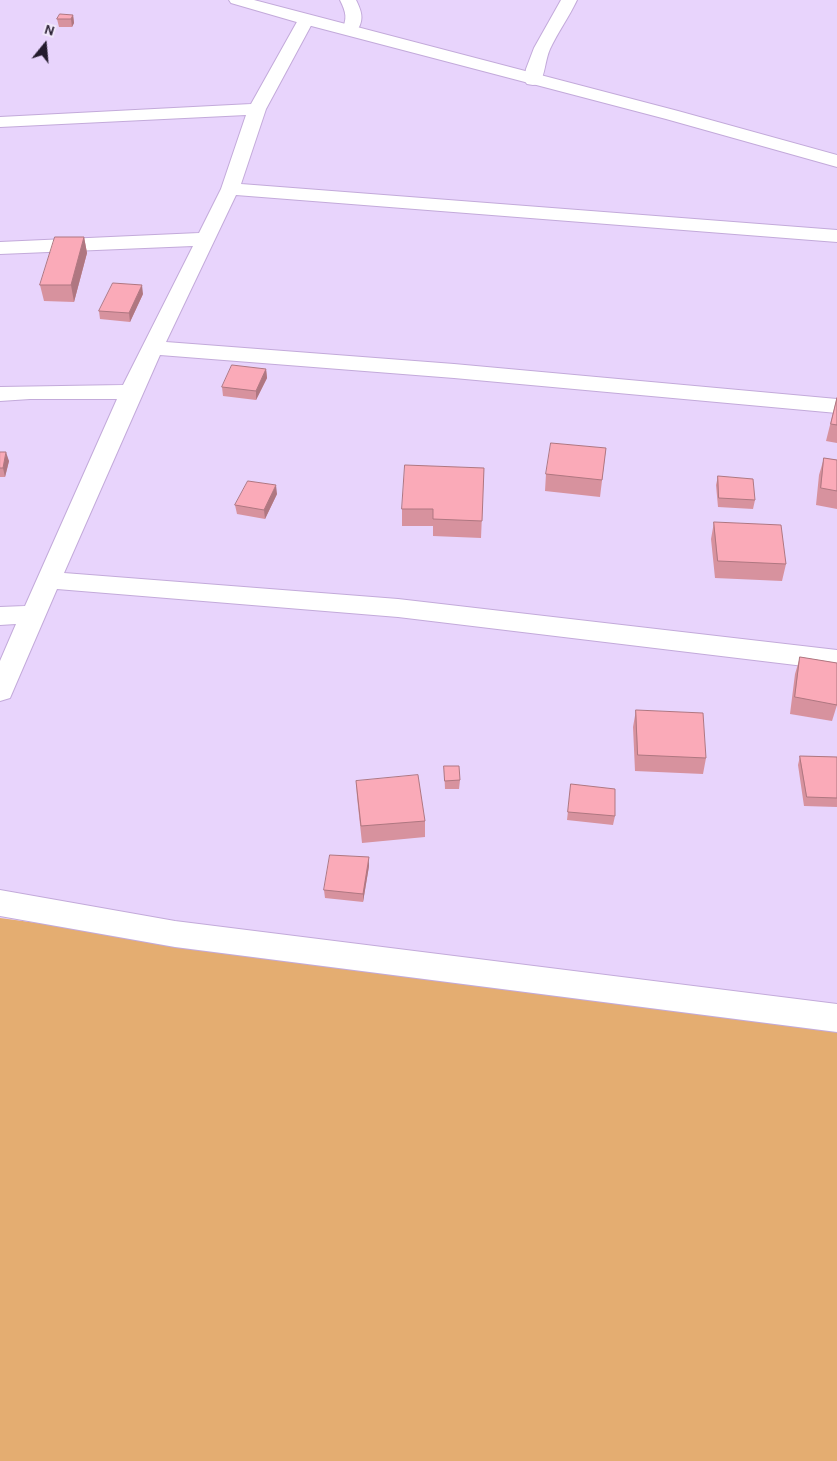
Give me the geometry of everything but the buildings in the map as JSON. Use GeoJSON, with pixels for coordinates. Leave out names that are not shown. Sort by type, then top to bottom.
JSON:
{"type":"FeatureCollection","features":[{"type":"Feature","properties":{"kind":"street"},"geometry":{"type":"LineString","coordinates":[[238,0],[306,20],[533,80],[672,114],[837,161]]}},
{"type":"Feature","properties":{"kind":"street"},"geometry":{"type":"LineString","coordinates":[[348,0],[354,14],[354,23],[348,31]]}},
{"type":"Feature","properties":{"kind":"street"},"geometry":{"type":"LineString","coordinates":[[533,80],[534,67],[541,47],[561,19],[569,0]]}},
{"type":"Feature","properties":{"kind":"street"},"geometry":{"type":"LineString","coordinates":[[0,691],[131,392],[155,348],[230,189],[257,110],[306,20]]}},
{"type":"Feature","properties":{"kind":"street"},"geometry":{"type":"LineString","coordinates":[[0,122],[257,110]]}},
{"type":"Feature","properties":{"kind":"street"},"geometry":{"type":"LineString","coordinates":[[230,189],[837,236]]}},
{"type":"Feature","properties":{"kind":"street"},"geometry":{"type":"LineString","coordinates":[[0,248],[207,239]]}},
{"type":"Feature","properties":{"kind":"street"},"geometry":{"type":"LineString","coordinates":[[155,348],[454,371],[837,406]]}},
{"type":"Feature","properties":{"kind":"street"},"geometry":{"type":"LineString","coordinates":[[0,394],[30,392],[131,392]]}},
{"type":"Feature","properties":{"kind":"street"},"geometry":{"type":"LineString","coordinates":[[48,580],[398,608],[837,660]]}},
{"type":"Feature","properties":{"kind":"street"},"geometry":{"type":"LineString","coordinates":[[0,616],[34,614]]}},
{"type":"Feature","properties":{"kind":"street"},"geometry":{"type":"LineString","coordinates":[[0,903],[175,934],[837,1018]]}},
{"type":"Feature","properties":{"kind":"shaded area"},"geometry":{"type":"Polygon","coordinates":[[[0,918],[837,1030],[837,1461],[0,1461],[0,918]]]}}]}
